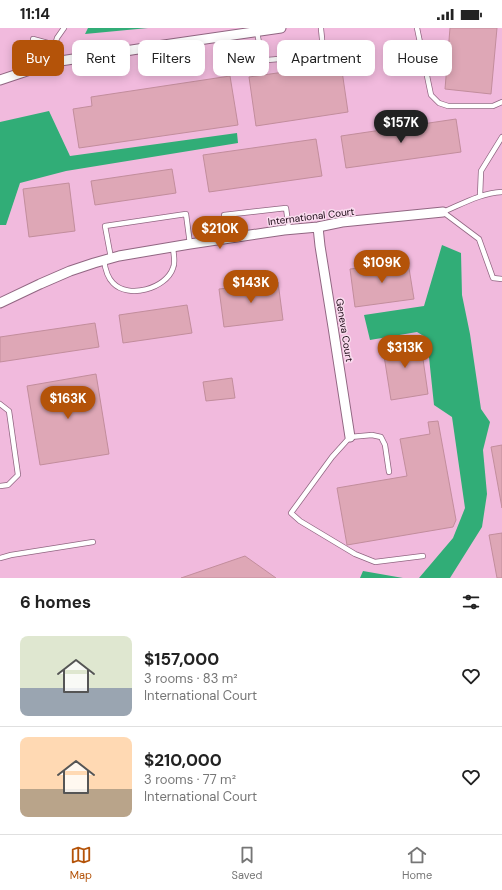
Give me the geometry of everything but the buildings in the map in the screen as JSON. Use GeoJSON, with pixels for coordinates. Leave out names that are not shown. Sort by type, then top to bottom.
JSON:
{"type":"FeatureCollection","features":[{"type":"Feature","properties":{"kind":"street"},"geometry":{"type":"LineString","coordinates":[[64,61],[282,28]]}},
{"type":"Feature","properties":{"kind":"street"},"geometry":{"type":"LineString","coordinates":[[0,80],[12,76]]}},
{"type":"Feature","properties":{"kind":"street","name":"International Court"},"geometry":{"type":"LineString","coordinates":[[0,303],[70,271],[107,259],[139,252],[227,238],[318,227],[342,222],[443,212]]}},
{"type":"Feature","properties":{"kind":"street","name":"Geneva Court"},"geometry":{"type":"LineString","coordinates":[[318,227],[350,437]]}},
{"type":"Feature","properties":{"kind":"lane"},"geometry":{"type":"LineString","coordinates":[[56,40],[64,28]]}},
{"type":"Feature","properties":{"kind":"lane"},"geometry":{"type":"LineString","coordinates":[[256,32],[264,58],[268,60],[312,55],[320,52],[322,48],[321,28]]}},
{"type":"Feature","properties":{"kind":"lane"},"geometry":{"type":"LineString","coordinates":[[416,28],[431,95],[439,104],[448,106],[493,106],[502,102]]}},
{"type":"Feature","properties":{"kind":"lane"},"geometry":{"type":"LineString","coordinates":[[480,196],[481,171],[502,137]]}},
{"type":"Feature","properties":{"kind":"lane"},"geometry":{"type":"LineString","coordinates":[[502,192],[480,196],[443,212],[479,239],[493,278],[502,279]]}},
{"type":"Feature","properties":{"kind":"lane"},"geometry":{"type":"LineString","coordinates":[[227,238],[224,216],[286,208],[288,230]]}},
{"type":"Feature","properties":{"kind":"lane"},"geometry":{"type":"LineString","coordinates":[[173,246],[174,266],[172,272],[165,281],[156,286],[138,291],[122,290],[114,284],[106,272],[107,259],[105,226],[186,214],[190,244]]}},
{"type":"Feature","properties":{"kind":"lane"},"geometry":{"type":"LineString","coordinates":[[0,404],[9,411],[18,475],[8,485],[0,486]]}},
{"type":"Feature","properties":{"kind":"lane"},"geometry":{"type":"LineString","coordinates":[[389,472],[385,445],[381,436],[372,435],[350,437],[332,457],[291,513],[300,521],[355,554],[375,562],[423,556]]}},
{"type":"Feature","properties":{"kind":"lane"},"geometry":{"type":"LineString","coordinates":[[0,558],[92,542]]}},
{"type":"Feature","properties":{"kind":"shaded area"},"geometry":{"type":"Polygon","coordinates":[[[0,28],[502,28],[502,578],[0,578],[0,28]]]}},
{"type":"Feature","properties":{"kind":"green space"},"geometry":{"type":"Polygon","coordinates":[[[88,28],[148,28],[85,34],[88,28]]]}},
{"type":"Feature","properties":{"kind":"green space"},"geometry":{"type":"Polygon","coordinates":[[[49,111],[70,156],[237,133],[238,143],[66,171],[20,183],[6,225],[0,225],[0,122],[49,111]]]}},
{"type":"Feature","properties":{"kind":"green space"},"geometry":{"type":"Polygon","coordinates":[[[442,245],[461,253],[462,295],[470,334],[481,409],[490,422],[483,450],[487,494],[482,527],[450,578],[419,578],[453,538],[465,508],[452,417],[434,405],[427,338],[417,332],[370,340],[364,315],[424,306],[442,245]]]}},
{"type":"Feature","properties":{"kind":"green space"},"geometry":{"type":"Polygon","coordinates":[[[363,571],[403,578],[360,578],[363,571]]]}}]}
